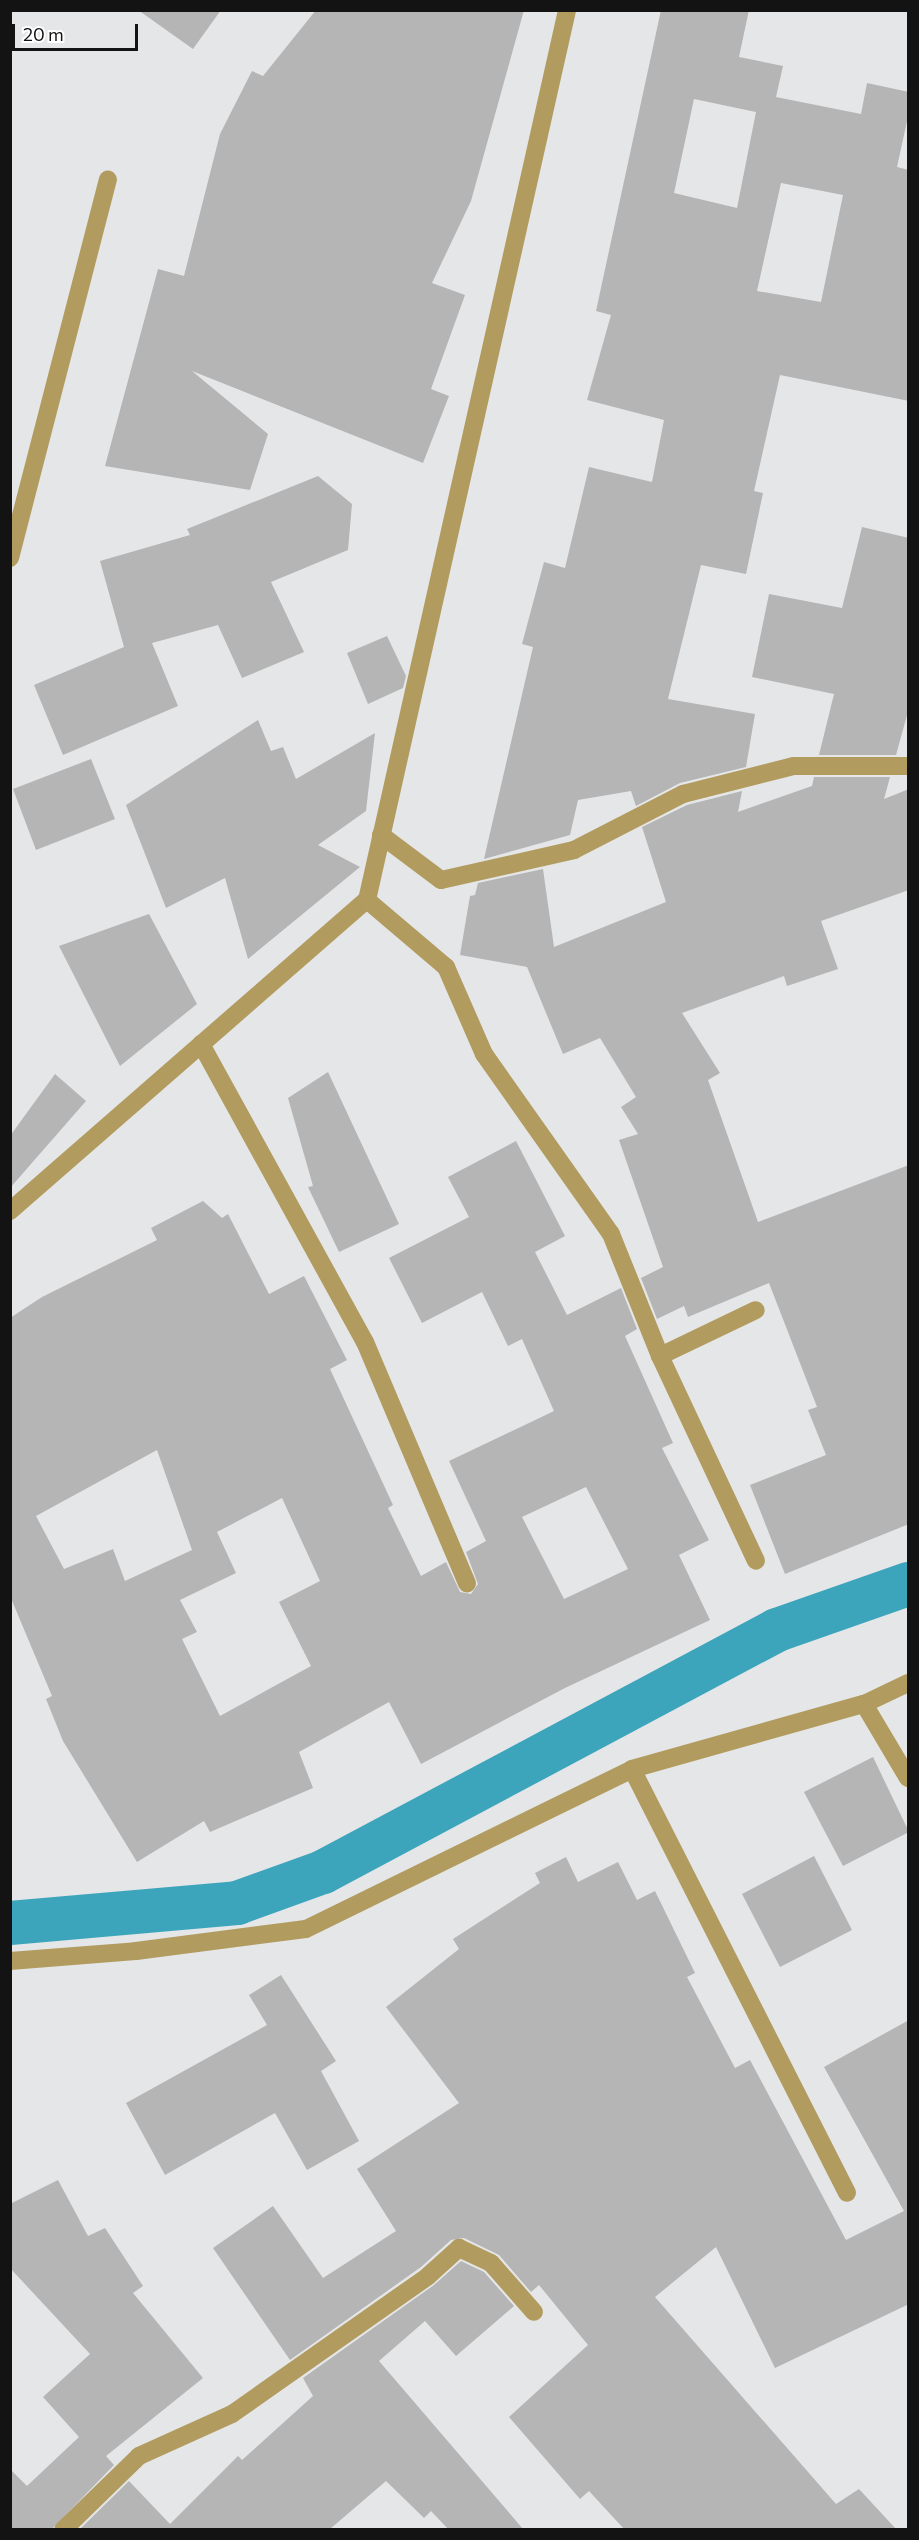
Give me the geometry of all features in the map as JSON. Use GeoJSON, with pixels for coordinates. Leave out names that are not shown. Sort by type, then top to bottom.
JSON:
{"type":"FeatureCollection","features":[{"type":"Feature","properties":{"kind":"street"},"geometry":{"type":"LineString","coordinates":[[10,1211],[367,900],[567,10]]}},
{"type":"Feature","properties":{"kind":"street"},"geometry":{"type":"LineString","coordinates":[[10,558],[108,179]]}},
{"type":"Feature","properties":{"kind":"street"},"geometry":{"type":"LineString","coordinates":[[381,835],[441,880],[574,850],[683,794],[794,766],[909,766]]}},
{"type":"Feature","properties":{"kind":"street"},"geometry":{"type":"LineString","coordinates":[[367,900],[446,967],[484,1054],[611,1234],[660,1356],[756,1561]]}},
{"type":"Feature","properties":{"kind":"street"},"geometry":{"type":"LineString","coordinates":[[201,1044],[365,1342],[467,1583]]}},
{"type":"Feature","properties":{"kind":"street"},"geometry":{"type":"LineString","coordinates":[[660,1356],[756,1310]]}},
{"type":"Feature","properties":{"kind":"street"},"geometry":{"type":"LineString","coordinates":[[10,1961],[136,1951],[306,1929],[632,1769],[864,1704],[909,1683]]}},
{"type":"Feature","properties":{"kind":"street"},"geometry":{"type":"LineString","coordinates":[[864,1704],[909,1778]]}},
{"type":"Feature","properties":{"kind":"street"},"geometry":{"type":"LineString","coordinates":[[632,1769],[847,2192]]}},
{"type":"Feature","properties":{"kind":"street"},"geometry":{"type":"LineString","coordinates":[[63,2529],[139,2456],[232,2414],[428,2276],[459,2248],[491,2263],[534,2312]]}},
{"type":"Feature","properties":{"kind":"building"},"geometry":{"type":"Polygon","coordinates":[[[138,10],[221,10],[193,49],[138,10]]]}},
{"type":"Feature","properties":{"kind":"building"},"geometry":{"type":"Polygon","coordinates":[[[316,10],[524,10],[471,201],[432,283],[465,295],[431,389],[449,396],[423,463],[192,371],[268,434],[250,490],[105,466],[158,269],[184,276],[220,134],[252,71],[263,76],[316,10]]]}},
{"type":"Feature","properties":{"kind":"building"},"geometry":{"type":"Polygon","coordinates":[[[661,10],[749,10],[739,57],[783,66],[776,97],[861,114],[867,83],[909,92],[909,112],[897,167],[909,170],[909,401],[780,375],[754,491],[763,493],[746,574],[701,565],[668,699],[755,714],[746,767],[680,783],[636,806],[631,791],[578,800],[570,835],[484,859],[533,647],[522,644],[544,562],[565,568],[589,467],[652,482],[664,420],[587,400],[611,315],[596,311],[661,10]],[[694,99],[674,193],[737,208],[756,112],[694,99]],[[781,183],[757,291],[821,302],[843,195],[781,183]]]}},
{"type":"Feature","properties":{"kind":"building"},"geometry":{"type":"Polygon","coordinates":[[[318,476],[352,504],[348,550],[271,582],[304,652],[242,678],[218,625],[152,643],[178,706],[63,755],[34,685],[124,647],[100,561],[190,535],[187,529],[318,476]]]}},
{"type":"Feature","properties":{"kind":"building"},"geometry":{"type":"Polygon","coordinates":[[[862,527],[909,538],[909,708],[896,755],[819,755],[834,694],[752,677],[769,594],[842,608],[862,527]]]}},
{"type":"Feature","properties":{"kind":"building"},"geometry":{"type":"Polygon","coordinates":[[[387,636],[406,676],[403,688],[368,704],[347,653],[387,636]]]}},
{"type":"Feature","properties":{"kind":"building"},"geometry":{"type":"Polygon","coordinates":[[[258,720],[271,751],[283,747],[296,779],[375,733],[366,811],[318,845],[360,867],[248,959],[225,878],[166,908],[126,805],[258,720]]]}},
{"type":"Feature","properties":{"kind":"building"},"geometry":{"type":"Polygon","coordinates":[[[91,759],[115,819],[36,850],[13,789],[91,759]]]}},
{"type":"Feature","properties":{"kind":"building"},"geometry":{"type":"Polygon","coordinates":[[[814,777],[890,777],[884,799],[909,789],[909,890],[821,921],[838,969],[787,986],[784,976],[682,1013],[720,1073],[708,1080],[758,1222],[909,1165],[909,1524],[785,1574],[750,1485],[826,1455],[808,1410],[817,1407],[769,1283],[688,1317],[684,1306],[657,1319],[641,1278],[663,1267],[619,1140],[638,1134],[621,1107],[636,1097],[600,1038],[563,1054],[527,967],[460,955],[470,896],[475,895],[478,883],[543,869],[554,947],[666,902],[642,827],[687,805],[742,791],[738,812],[812,786],[814,777]]]}},
{"type":"Feature","properties":{"kind":"building"},"geometry":{"type":"Polygon","coordinates":[[[149,914],[197,1004],[120,1066],[59,946],[149,914]]]}},
{"type":"Feature","properties":{"kind":"building"},"geometry":{"type":"Polygon","coordinates":[[[328,1072],[399,1224],[339,1252],[308,1187],[313,1186],[288,1098],[328,1072]]]}},
{"type":"Feature","properties":{"kind":"building"},"geometry":{"type":"Polygon","coordinates":[[[55,1074],[86,1101],[10,1188],[10,1136],[55,1074]]]}},
{"type":"Feature","properties":{"kind":"building"},"geometry":{"type":"Polygon","coordinates":[[[516,1141],[565,1236],[535,1252],[567,1315],[621,1288],[637,1329],[625,1336],[673,1443],[662,1448],[709,1540],[679,1555],[710,1620],[565,1688],[421,1764],[389,1702],[299,1752],[313,1788],[210,1832],[204,1821],[137,1862],[63,1741],[46,1699],[52,1696],[10,1596],[10,1318],[42,1297],[157,1240],[151,1228],[203,1201],[222,1218],[228,1214],[269,1294],[304,1276],[347,1360],[330,1369],[393,1505],[388,1508],[421,1576],[446,1562],[460,1592],[471,1594],[478,1584],[466,1552],[486,1541],[449,1461],[554,1411],[522,1339],[508,1346],[482,1292],[422,1323],[389,1258],[469,1217],[448,1177],[516,1141]],[[157,1450],[36,1516],[64,1569],[113,1549],[125,1581],[192,1550],[157,1450]],[[586,1487],[522,1517],[564,1599],[628,1569],[586,1487]],[[282,1498],[217,1532],[236,1573],[180,1600],[197,1632],[182,1639],[220,1716],[311,1666],[279,1602],[320,1581],[282,1498]]]}},
{"type":"Feature","properties":{"kind":"building"},"geometry":{"type":"Polygon","coordinates":[[[873,1757],[909,1832],[843,1866],[804,1792],[873,1757]]]}},
{"type":"Feature","properties":{"kind":"building"},"geometry":{"type":"Polygon","coordinates":[[[814,1856],[852,1930],[780,1967],[742,1894],[814,1856]]]}},
{"type":"Feature","properties":{"kind":"building"},"geometry":{"type":"Polygon","coordinates":[[[566,1857],[578,1882],[618,1862],[637,1900],[655,1891],[695,1973],[687,1977],[735,2068],[750,2060],[846,2240],[904,2211],[824,2067],[909,2020],[909,2304],[775,2368],[716,2247],[655,2297],[836,2504],[859,2489],[896,2529],[624,2529],[589,2491],[580,2499],[509,2417],[588,2345],[539,2285],[531,2292],[499,2255],[464,2238],[451,2240],[421,2267],[290,2360],[213,2248],[273,2206],[323,2278],[396,2231],[357,2169],[459,2103],[386,2007],[459,1949],[453,1939],[540,1883],[535,1873],[566,1857]]]}},
{"type":"Feature","properties":{"kind":"building"},"geometry":{"type":"Polygon","coordinates":[[[281,1975],[336,2061],[321,2071],[359,2141],[307,2170],[275,2113],[165,2175],[126,2103],[267,2025],[249,1995],[281,1975]]]}},
{"type":"Feature","properties":{"kind":"building"},"geometry":{"type":"Polygon","coordinates":[[[58,2180],[88,2236],[105,2228],[143,2286],[133,2293],[203,2378],[106,2456],[114,2465],[52,2529],[10,2529],[10,2469],[27,2486],[79,2437],[43,2397],[90,2354],[10,2268],[10,2204],[58,2180]]]}},
{"type":"Feature","properties":{"kind":"building"},"geometry":{"type":"Polygon","coordinates":[[[461,2261],[484,2272],[514,2306],[456,2356],[425,2321],[379,2361],[523,2529],[448,2529],[431,2511],[424,2518],[386,2481],[330,2529],[80,2529],[129,2481],[170,2524],[238,2456],[242,2460],[313,2396],[303,2378],[434,2285],[461,2261]]]}},
{"type":"Feature","properties":{"kind":"waterway"},"geometry":{"type":"LineString","coordinates":[[10,1923],[237,1903],[323,1872],[777,1630],[908,1584]]}}]}
